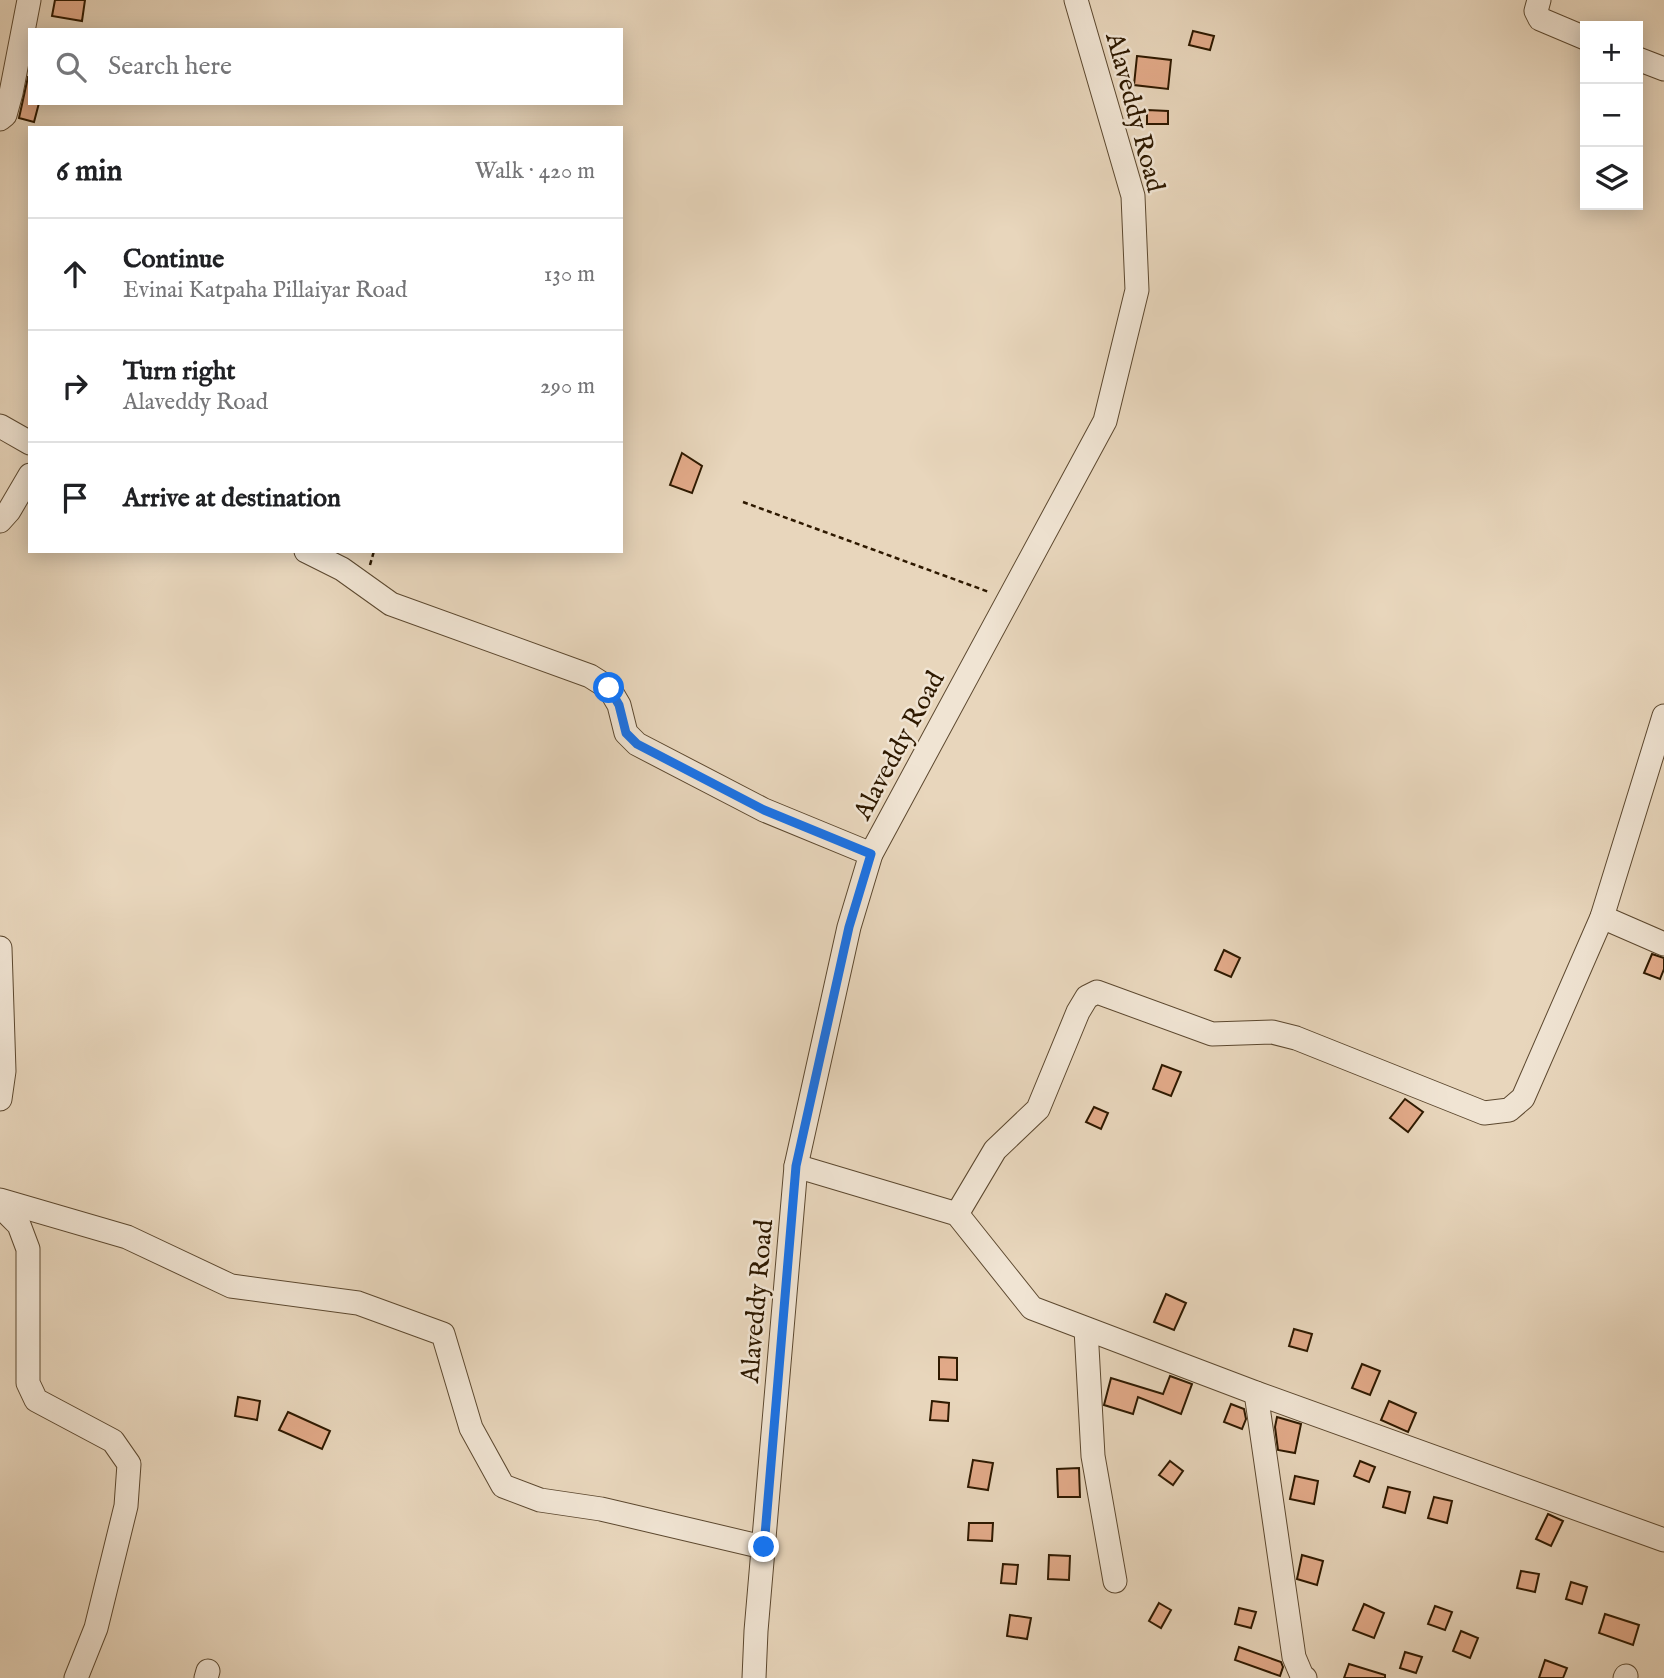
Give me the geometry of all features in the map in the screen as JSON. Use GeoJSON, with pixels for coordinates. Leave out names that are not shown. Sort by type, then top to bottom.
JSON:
{"type":"FeatureCollection","features":[{"type":"Feature","properties":{"kind":"street"},"geometry":{"type":"LineString","coordinates":[[0,119],[5,115],[11,93],[29,0]]}},
{"type":"Feature","properties":{"kind":"street","name":"Alaveddy Road"},"geometry":{"type":"LineString","coordinates":[[754,1678],[796,1166],[849,927],[871,854],[1105,421],[1137,290],[1133,196],[1076,0]]}},
{"type":"Feature","properties":{"kind":"street"},"geometry":{"type":"LineString","coordinates":[[1539,0],[1536,11],[1540,19],[1580,36]]}},
{"type":"Feature","properties":{"kind":"street"},"geometry":{"type":"LineString","coordinates":[[1643,60],[1664,69]]}},
{"type":"Feature","properties":{"kind":"street"},"geometry":{"type":"LineString","coordinates":[[0,426],[28,442]]}},
{"type":"Feature","properties":{"kind":"street"},"geometry":{"type":"LineString","coordinates":[[0,521],[28,478]]}},
{"type":"Feature","properties":{"kind":"street"},"geometry":{"type":"LineString","coordinates":[[310,553],[342,569],[391,604],[590,676],[609,688],[619,705],[626,733],[637,744],[764,810],[871,854]]}},
{"type":"Feature","properties":{"kind":"street"},"geometry":{"type":"LineString","coordinates":[[957,1213],[995,1150],[1038,1109],[1078,1012],[1087,997],[1097,992],[1212,1034],[1272,1032],[1296,1038],[1484,1112],[1509,1110],[1523,1098],[1602,917],[1664,716]]}},
{"type":"Feature","properties":{"kind":"street"},"geometry":{"type":"LineString","coordinates":[[1602,917],[1664,944]]}},
{"type":"Feature","properties":{"kind":"street"},"geometry":{"type":"LineString","coordinates":[[0,948],[4,1071],[0,1099]]}},
{"type":"Feature","properties":{"kind":"street"},"geometry":{"type":"LineString","coordinates":[[796,1166],[957,1213],[1032,1308],[1664,1540]]}},
{"type":"Feature","properties":{"kind":"street"},"geometry":{"type":"LineString","coordinates":[[0,1200],[127,1237],[232,1286],[358,1303],[443,1334],[471,1428],[503,1486],[540,1500],[601,1509],[764,1547]]}},
{"type":"Feature","properties":{"kind":"street"},"geometry":{"type":"LineString","coordinates":[[0,1206],[19,1225],[28,1249],[28,1383],[36,1400],[113,1441],[129,1464],[126,1506],[96,1628],[76,1678]]}},
{"type":"Feature","properties":{"kind":"street"},"geometry":{"type":"LineString","coordinates":[[1086,1329],[1093,1456],[1115,1581]]}},
{"type":"Feature","properties":{"kind":"street"},"geometry":{"type":"LineString","coordinates":[[1256,1392],[1294,1657],[1305,1678]]}},
{"type":"Feature","properties":{"kind":"path"},"geometry":{"type":"LineString","coordinates":[[743,502],[1009,599]]}},
{"type":"Feature","properties":{"kind":"building"},"geometry":{"type":"Polygon","coordinates":[[[55,0],[85,0],[82,21],[52,16],[55,0]]]}},
{"type":"Feature","properties":{"kind":"building"},"geometry":{"type":"Polygon","coordinates":[[[1193,31],[1214,36],[1210,50],[1189,45],[1193,31]]]}},
{"type":"Feature","properties":{"kind":"building"},"geometry":{"type":"Polygon","coordinates":[[[1137,56],[1171,60],[1168,89],[1134,85],[1137,56]]]}},
{"type":"Feature","properties":{"kind":"building"},"geometry":{"type":"Polygon","coordinates":[[[28,77],[28,105],[38,105],[34,122],[19,118],[28,77]]]}},
{"type":"Feature","properties":{"kind":"building"},"geometry":{"type":"Polygon","coordinates":[[[1147,110],[1168,111],[1168,124],[1147,124],[1147,110]]]}},
{"type":"Feature","properties":{"kind":"building"},"geometry":{"type":"Polygon","coordinates":[[[682,453],[702,466],[692,493],[670,485],[682,453]]]}},
{"type":"Feature","properties":{"kind":"building"},"geometry":{"type":"Polygon","coordinates":[[[1224,950],[1240,958],[1231,977],[1215,970],[1224,950]]]}},
{"type":"Feature","properties":{"kind":"building"},"geometry":{"type":"Polygon","coordinates":[[[1652,954],[1664,958],[1660,979],[1644,973],[1652,954]]]}},
{"type":"Feature","properties":{"kind":"building"},"geometry":{"type":"Polygon","coordinates":[[[1162,1065],[1181,1072],[1171,1096],[1153,1089],[1162,1065]]]}},
{"type":"Feature","properties":{"kind":"building"},"geometry":{"type":"Polygon","coordinates":[[[1405,1099],[1423,1112],[1408,1132],[1390,1118],[1405,1099]]]}},
{"type":"Feature","properties":{"kind":"building"},"geometry":{"type":"Polygon","coordinates":[[[1094,1107],[1108,1113],[1101,1129],[1086,1122],[1094,1107]]]}},
{"type":"Feature","properties":{"kind":"building"},"geometry":{"type":"Polygon","coordinates":[[[1166,1294],[1186,1303],[1174,1330],[1154,1322],[1166,1294]]]}},
{"type":"Feature","properties":{"kind":"building"},"geometry":{"type":"Polygon","coordinates":[[[1294,1329],[1312,1334],[1307,1351],[1289,1346],[1294,1329]]]}},
{"type":"Feature","properties":{"kind":"building"},"geometry":{"type":"Polygon","coordinates":[[[939,1357],[957,1358],[957,1380],[939,1379],[939,1357]]]}},
{"type":"Feature","properties":{"kind":"building"},"geometry":{"type":"Polygon","coordinates":[[[1362,1364],[1380,1371],[1370,1395],[1352,1388],[1362,1364]]]}},
{"type":"Feature","properties":{"kind":"building"},"geometry":{"type":"Polygon","coordinates":[[[1170,1376],[1192,1384],[1181,1414],[1138,1397],[1133,1414],[1104,1405],[1111,1378],[1163,1394],[1170,1376]]]}},
{"type":"Feature","properties":{"kind":"building"},"geometry":{"type":"Polygon","coordinates":[[[238,1397],[260,1401],[257,1420],[235,1416],[238,1397]]]}},
{"type":"Feature","properties":{"kind":"building"},"geometry":{"type":"Polygon","coordinates":[[[932,1401],[949,1403],[948,1421],[930,1420],[932,1401]]]}},
{"type":"Feature","properties":{"kind":"building"},"geometry":{"type":"Polygon","coordinates":[[[1389,1401],[1416,1413],[1408,1432],[1381,1420],[1389,1401]]]}},
{"type":"Feature","properties":{"kind":"building"},"geometry":{"type":"Polygon","coordinates":[[[1231,1404],[1244,1409],[1246,1419],[1242,1429],[1224,1422],[1231,1404]]]}},
{"type":"Feature","properties":{"kind":"building"},"geometry":{"type":"Polygon","coordinates":[[[288,1412],[330,1431],[322,1449],[279,1430],[288,1412]]]}},
{"type":"Feature","properties":{"kind":"building"},"geometry":{"type":"Polygon","coordinates":[[[1277,1417],[1301,1424],[1295,1453],[1278,1450],[1275,1427],[1277,1417]]]}},
{"type":"Feature","properties":{"kind":"building"},"geometry":{"type":"Polygon","coordinates":[[[973,1460],[993,1463],[988,1490],[968,1487],[973,1460]]]}},
{"type":"Feature","properties":{"kind":"building"},"geometry":{"type":"Polygon","coordinates":[[[1170,1461],[1183,1471],[1173,1485],[1159,1475],[1170,1461]]]}},
{"type":"Feature","properties":{"kind":"building"},"geometry":{"type":"Polygon","coordinates":[[[1360,1461],[1375,1467],[1369,1482],[1354,1476],[1360,1461]]]}},
{"type":"Feature","properties":{"kind":"building"},"geometry":{"type":"Polygon","coordinates":[[[1079,1468],[1080,1497],[1058,1497],[1057,1469],[1079,1468]]]}},
{"type":"Feature","properties":{"kind":"building"},"geometry":{"type":"Polygon","coordinates":[[[1295,1476],[1318,1481],[1314,1504],[1290,1499],[1295,1476]]]}},
{"type":"Feature","properties":{"kind":"building"},"geometry":{"type":"Polygon","coordinates":[[[1388,1487],[1410,1492],[1405,1513],[1383,1507],[1388,1487]]]}},
{"type":"Feature","properties":{"kind":"building"},"geometry":{"type":"Polygon","coordinates":[[[1434,1497],[1452,1501],[1447,1523],[1428,1518],[1434,1497]]]}},
{"type":"Feature","properties":{"kind":"building"},"geometry":{"type":"Polygon","coordinates":[[[1548,1514],[1563,1521],[1551,1546],[1536,1539],[1548,1514]]]}},
{"type":"Feature","properties":{"kind":"building"},"geometry":{"type":"Polygon","coordinates":[[[969,1523],[993,1523],[992,1541],[968,1540],[969,1523]]]}},
{"type":"Feature","properties":{"kind":"building"},"geometry":{"type":"Polygon","coordinates":[[[1049,1555],[1070,1556],[1069,1580],[1048,1579],[1049,1555]]]}},
{"type":"Feature","properties":{"kind":"building"},"geometry":{"type":"Polygon","coordinates":[[[1302,1555],[1323,1561],[1317,1585],[1297,1579],[1302,1555]]]}},
{"type":"Feature","properties":{"kind":"building"},"geometry":{"type":"Polygon","coordinates":[[[1003,1564],[1018,1565],[1016,1584],[1001,1583],[1003,1564]]]}},
{"type":"Feature","properties":{"kind":"building"},"geometry":{"type":"Polygon","coordinates":[[[1521,1571],[1539,1574],[1535,1592],[1517,1588],[1521,1571]]]}},
{"type":"Feature","properties":{"kind":"building"},"geometry":{"type":"Polygon","coordinates":[[[1571,1582],[1587,1587],[1582,1604],[1566,1599],[1571,1582]]]}},
{"type":"Feature","properties":{"kind":"building"},"geometry":{"type":"Polygon","coordinates":[[[1159,1603],[1171,1610],[1161,1628],[1149,1621],[1159,1603]]]}},
{"type":"Feature","properties":{"kind":"building"},"geometry":{"type":"Polygon","coordinates":[[[1364,1604],[1384,1613],[1374,1638],[1353,1630],[1364,1604]]]}},
{"type":"Feature","properties":{"kind":"building"},"geometry":{"type":"Polygon","coordinates":[[[1435,1606],[1452,1612],[1445,1630],[1428,1624],[1435,1606]]]}},
{"type":"Feature","properties":{"kind":"building"},"geometry":{"type":"Polygon","coordinates":[[[1239,1608],[1256,1612],[1251,1628],[1235,1624],[1239,1608]]]}},
{"type":"Feature","properties":{"kind":"building"},"geometry":{"type":"Polygon","coordinates":[[[1605,1614],[1639,1625],[1633,1645],[1599,1633],[1605,1614]]]}},
{"type":"Feature","properties":{"kind":"building"},"geometry":{"type":"Polygon","coordinates":[[[1010,1615],[1031,1618],[1027,1639],[1007,1636],[1010,1615]]]}},
{"type":"Feature","properties":{"kind":"building"},"geometry":{"type":"Polygon","coordinates":[[[1461,1631],[1478,1638],[1470,1658],[1453,1651],[1461,1631]]]}},
{"type":"Feature","properties":{"kind":"building"},"geometry":{"type":"Polygon","coordinates":[[[1239,1647],[1281,1662],[1283,1667],[1280,1676],[1235,1660],[1239,1647]]]}},
{"type":"Feature","properties":{"kind":"building"},"geometry":{"type":"Polygon","coordinates":[[[1405,1652],[1422,1657],[1416,1673],[1400,1668],[1405,1652]]]}},
{"type":"Feature","properties":{"kind":"building"},"geometry":{"type":"Polygon","coordinates":[[[1545,1660],[1567,1668],[1563,1678],[1539,1678],[1545,1660]]]}},
{"type":"Feature","properties":{"kind":"building"},"geometry":{"type":"Polygon","coordinates":[[[1349,1664],[1385,1675],[1385,1678],[1344,1678],[1349,1664]]]}},
{"type":"Feature","properties":{"kind":"route"},"geometry":{"type":"LineString","coordinates":[[609,688],[619,705],[626,733],[637,744],[764,810],[871,854],[849,927],[796,1166],[764,1547]]}}]}
